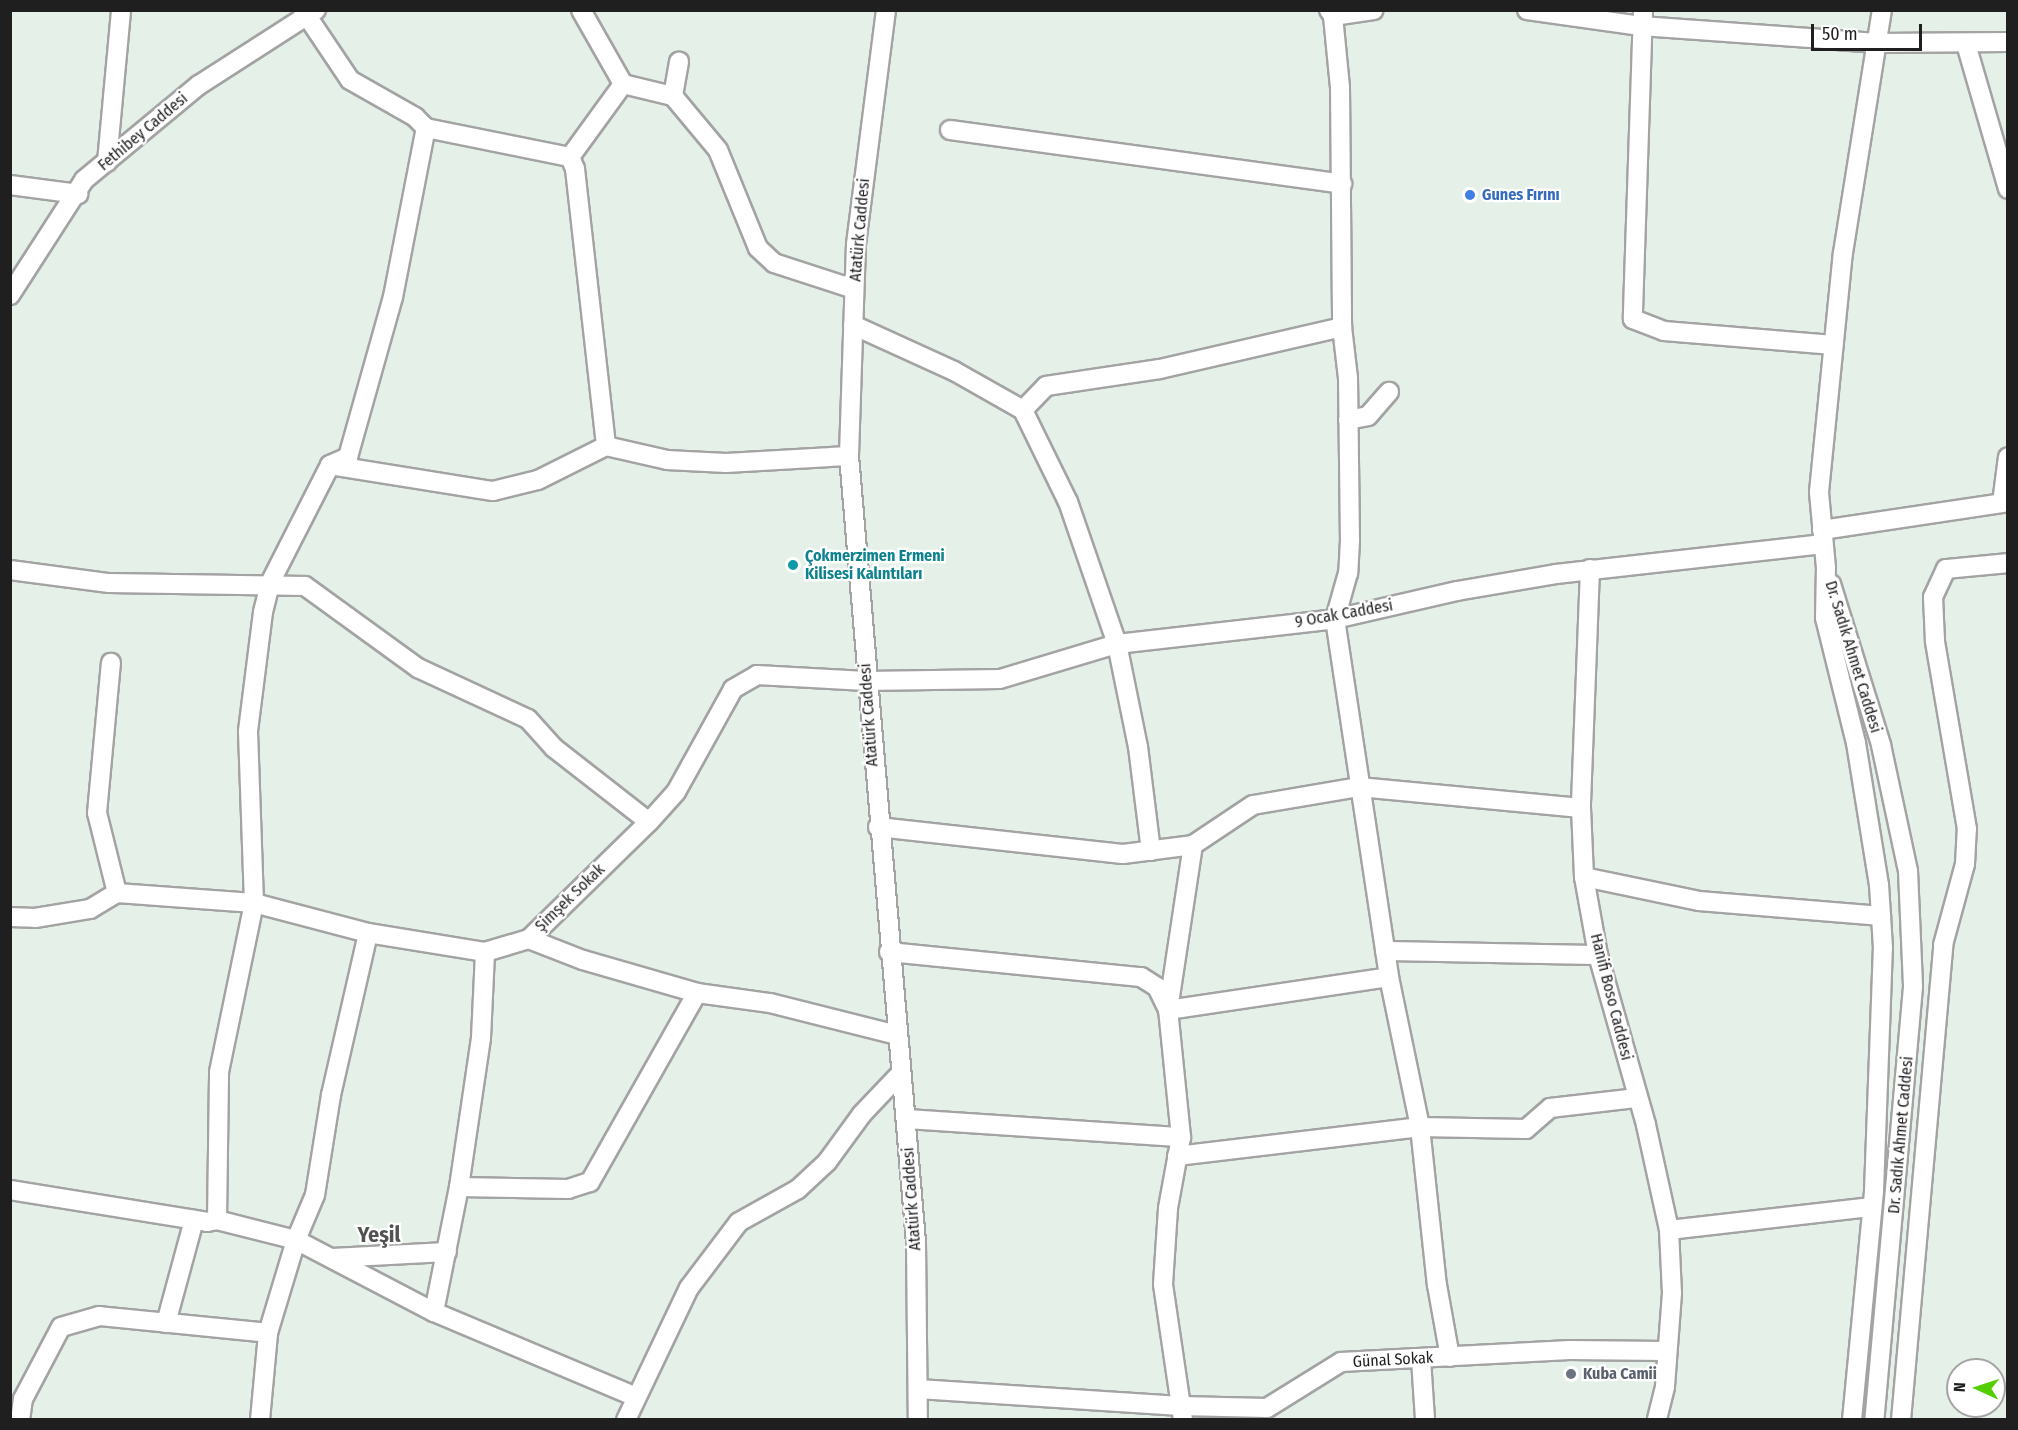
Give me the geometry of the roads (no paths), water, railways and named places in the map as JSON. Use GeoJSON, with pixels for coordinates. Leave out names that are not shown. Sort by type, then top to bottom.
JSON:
{"type":"FeatureCollection","features":[{"type":"Feature","properties":{"kind":"street"},"geometry":{"type":"LineString","coordinates":[[107,162],[121,10]]}},
{"type":"Feature","properties":{"kind":"street"},"geometry":{"type":"LineString","coordinates":[[581,10],[623,84],[673,96],[717,150],[758,248],[774,262],[854,289]]}},
{"type":"Feature","properties":{"kind":"street","name":"Atatürk Caddesi"},"geometry":{"type":"LineString","coordinates":[[886,10],[856,244],[849,456],[878,827],[900,1074],[907,1119],[916,1243],[918,1419]]}},
{"type":"Feature","properties":{"kind":"street"},"geometry":{"type":"LineString","coordinates":[[1374,10],[1331,13],[1340,87],[1342,327],[1348,420],[1348,573],[1335,619],[1389,977],[1420,1127],[1437,1284],[1450,1357]]}},
{"type":"Feature","properties":{"kind":"street"},"geometry":{"type":"LineString","coordinates":[[1527,10],[1642,18],[1877,43],[2007,42]]}},
{"type":"Feature","properties":{"kind":"street"},"geometry":{"type":"LineString","coordinates":[[1826,568],[1819,492],[1833,345],[1843,253],[1882,10]]}},
{"type":"Feature","properties":{"kind":"street"},"geometry":{"type":"LineString","coordinates":[[308,13],[350,80],[415,117],[426,128],[570,157]]}},
{"type":"Feature","properties":{"kind":"street","name":"Fethibey Caddesi"},"geometry":{"type":"LineString","coordinates":[[10,295],[78,194],[84,180],[199,85],[308,13]]}},
{"type":"Feature","properties":{"kind":"street"},"geometry":{"type":"LineString","coordinates":[[1642,18],[1633,319],[1664,331],[1833,345]]}},
{"type":"Feature","properties":{"kind":"street"},"geometry":{"type":"LineString","coordinates":[[1966,44],[2007,189]]}},
{"type":"Feature","properties":{"kind":"street"},"geometry":{"type":"LineString","coordinates":[[673,96],[679,63]]}},
{"type":"Feature","properties":{"kind":"street"},"geometry":{"type":"LineString","coordinates":[[570,157],[623,84]]}},
{"type":"Feature","properties":{"kind":"street"},"geometry":{"type":"LineString","coordinates":[[217,1220],[219,1072],[254,903],[248,731],[270,583],[330,465],[348,457],[393,297],[426,128]]}},
{"type":"Feature","properties":{"kind":"street"},"geometry":{"type":"LineString","coordinates":[[950,130],[1342,184]]}},
{"type":"Feature","properties":{"kind":"street"},"geometry":{"type":"LineString","coordinates":[[570,157],[575,169],[606,446]]}},
{"type":"Feature","properties":{"kind":"street"},"geometry":{"type":"LineString","coordinates":[[10,185],[78,194]]}},
{"type":"Feature","properties":{"kind":"street"},"geometry":{"type":"LineString","coordinates":[[853,325],[954,372],[1023,410],[1068,502],[1117,644],[1138,747],[1151,851]]}},
{"type":"Feature","properties":{"kind":"street"},"geometry":{"type":"LineString","coordinates":[[1023,410],[1046,386],[1160,369],[1342,327]]}},
{"type":"Feature","properties":{"kind":"street"},"geometry":{"type":"LineString","coordinates":[[1348,420],[1368,416],[1389,392]]}},
{"type":"Feature","properties":{"kind":"street"},"geometry":{"type":"LineString","coordinates":[[330,465],[494,491],[538,480],[606,446],[667,460],[726,463],[849,456]]}},
{"type":"Feature","properties":{"kind":"street","name":"9 Ocak Caddesi"},"geometry":{"type":"LineString","coordinates":[[866,681],[1000,679],[1117,644],[1335,619],[1456,591],[1590,569],[1823,537],[2002,503],[2007,457]]}},
{"type":"Feature","properties":{"kind":"street"},"geometry":{"type":"LineString","coordinates":[[1901,1419],[1943,945],[1965,864],[1967,829],[1935,641],[1932,597],[1946,569],[2007,563]]}},
{"type":"Feature","properties":{"kind":"street","name":"Dr. Sadık Ahmet Caddesi"},"geometry":{"type":"LineString","coordinates":[[1826,568],[1825,618],[1856,743],[1881,916],[1883,948],[1872,1207],[1852,1419]]}},
{"type":"Feature","properties":{"kind":"street","name":"Dr. Sadık Ahmet Caddesi"},"geometry":{"type":"LineString","coordinates":[[1826,568],[1881,745],[1908,871],[1913,987],[1874,1419]]}},
{"type":"Feature","properties":{"kind":"street","name":"Hanifi Boso Caddesi"},"geometry":{"type":"LineString","coordinates":[[1590,569],[1581,808],[1584,877],[1598,955],[1637,1098],[1669,1230],[1672,1293],[1665,1352],[1665,1387],[1657,1419]]}},
{"type":"Feature","properties":{"kind":"street"},"geometry":{"type":"LineString","coordinates":[[10,570],[109,583],[270,583],[305,586],[418,668],[528,719],[554,748],[649,822]]}},
{"type":"Feature","properties":{"kind":"street"},"geometry":{"type":"LineString","coordinates":[[10,917],[35,918],[90,909],[117,893],[97,813],[111,663]]}},
{"type":"Feature","properties":{"kind":"street","name":"Şimşek Sokak"},"geometry":{"type":"LineString","coordinates":[[117,893],[254,903],[368,933],[484,952],[529,939],[649,822],[676,792],[733,688],[757,675],[866,681]]}},
{"type":"Feature","properties":{"kind":"street"},"geometry":{"type":"LineString","coordinates":[[878,827],[1123,854],[1193,845],[1253,805],[1359,787],[1581,808]]}},
{"type":"Feature","properties":{"kind":"street"},"geometry":{"type":"LineString","coordinates":[[1182,1413],[1163,1284],[1167,1208],[1181,1137],[1168,1010],[1193,845]]}},
{"type":"Feature","properties":{"kind":"street"},"geometry":{"type":"LineString","coordinates":[[1584,877],[1699,901],[1881,916]]}},
{"type":"Feature","properties":{"kind":"street"},"geometry":{"type":"LineString","coordinates":[[260,1419],[268,1333],[296,1240],[315,1195],[331,1095],[368,933]]}},
{"type":"Feature","properties":{"kind":"street"},"geometry":{"type":"LineString","coordinates":[[529,939],[583,960],[697,993],[770,1003],[897,1035]]}},
{"type":"Feature","properties":{"kind":"street"},"geometry":{"type":"LineString","coordinates":[[1385,951],[1598,955]]}},
{"type":"Feature","properties":{"kind":"street"},"geometry":{"type":"LineString","coordinates":[[434,1311],[459,1187],[482,1038],[484,952]]}},
{"type":"Feature","properties":{"kind":"street"},"geometry":{"type":"LineString","coordinates":[[889,952],[1141,977],[1157,987],[1168,1010]]}},
{"type":"Feature","properties":{"kind":"street"},"geometry":{"type":"LineString","coordinates":[[1168,1010],[1389,977]]}},
{"type":"Feature","properties":{"kind":"street"},"geometry":{"type":"LineString","coordinates":[[459,1187],[568,1189],[590,1182],[697,993]]}},
{"type":"Feature","properties":{"kind":"street"},"geometry":{"type":"LineString","coordinates":[[626,1419],[688,1288],[739,1221],[798,1189],[827,1162],[862,1114],[900,1074]]}},
{"type":"Feature","properties":{"kind":"street"},"geometry":{"type":"LineString","coordinates":[[1177,1156],[1420,1127],[1526,1129],[1550,1108],[1637,1098]]}},
{"type":"Feature","properties":{"kind":"street"},"geometry":{"type":"LineString","coordinates":[[907,1119],[1181,1137]]}},
{"type":"Feature","properties":{"kind":"street"},"geometry":{"type":"LineString","coordinates":[[10,1190],[194,1220],[217,1220],[296,1240],[434,1311],[636,1397]]}},
{"type":"Feature","properties":{"kind":"street"},"geometry":{"type":"LineString","coordinates":[[1669,1230],[1872,1207]]}},
{"type":"Feature","properties":{"kind":"street"},"geometry":{"type":"LineString","coordinates":[[166,1323],[194,1220]]}},
{"type":"Feature","properties":{"kind":"street"},"geometry":{"type":"LineString","coordinates":[[330,1258],[447,1252]]}},
{"type":"Feature","properties":{"kind":"street"},"geometry":{"type":"LineString","coordinates":[[20,1419],[23,1399],[61,1328],[99,1316],[268,1333]]}},
{"type":"Feature","properties":{"kind":"street","name":"Günal Sokak"},"geometry":{"type":"LineString","coordinates":[[918,1389],[1182,1413],[1272,1414],[1341,1362],[1570,1350],[1665,1352]]}},
{"type":"Feature","properties":{"kind":"street"},"geometry":{"type":"LineString","coordinates":[[1421,1359],[1425,1419]]}},
{"type":"Feature","properties":{"kind":"place","name":"Gunes Fırını"},"geometry":{"type":"Point","coordinates":[1470,195]}},
{"type":"Feature","properties":{"kind":"place","name":"Çokmerzimen Ermeni Kilisesi Kalıntıları"},"geometry":{"type":"Point","coordinates":[793,565]}},
{"type":"Feature","properties":{"kind":"place","name":"Kuba Camii"},"geometry":{"type":"Point","coordinates":[1571,1374]}},
{"type":"Feature","properties":{"kind":"district","name":"Yeşil"},"geometry":{"type":"Point","coordinates":[379,1235]}}]}
